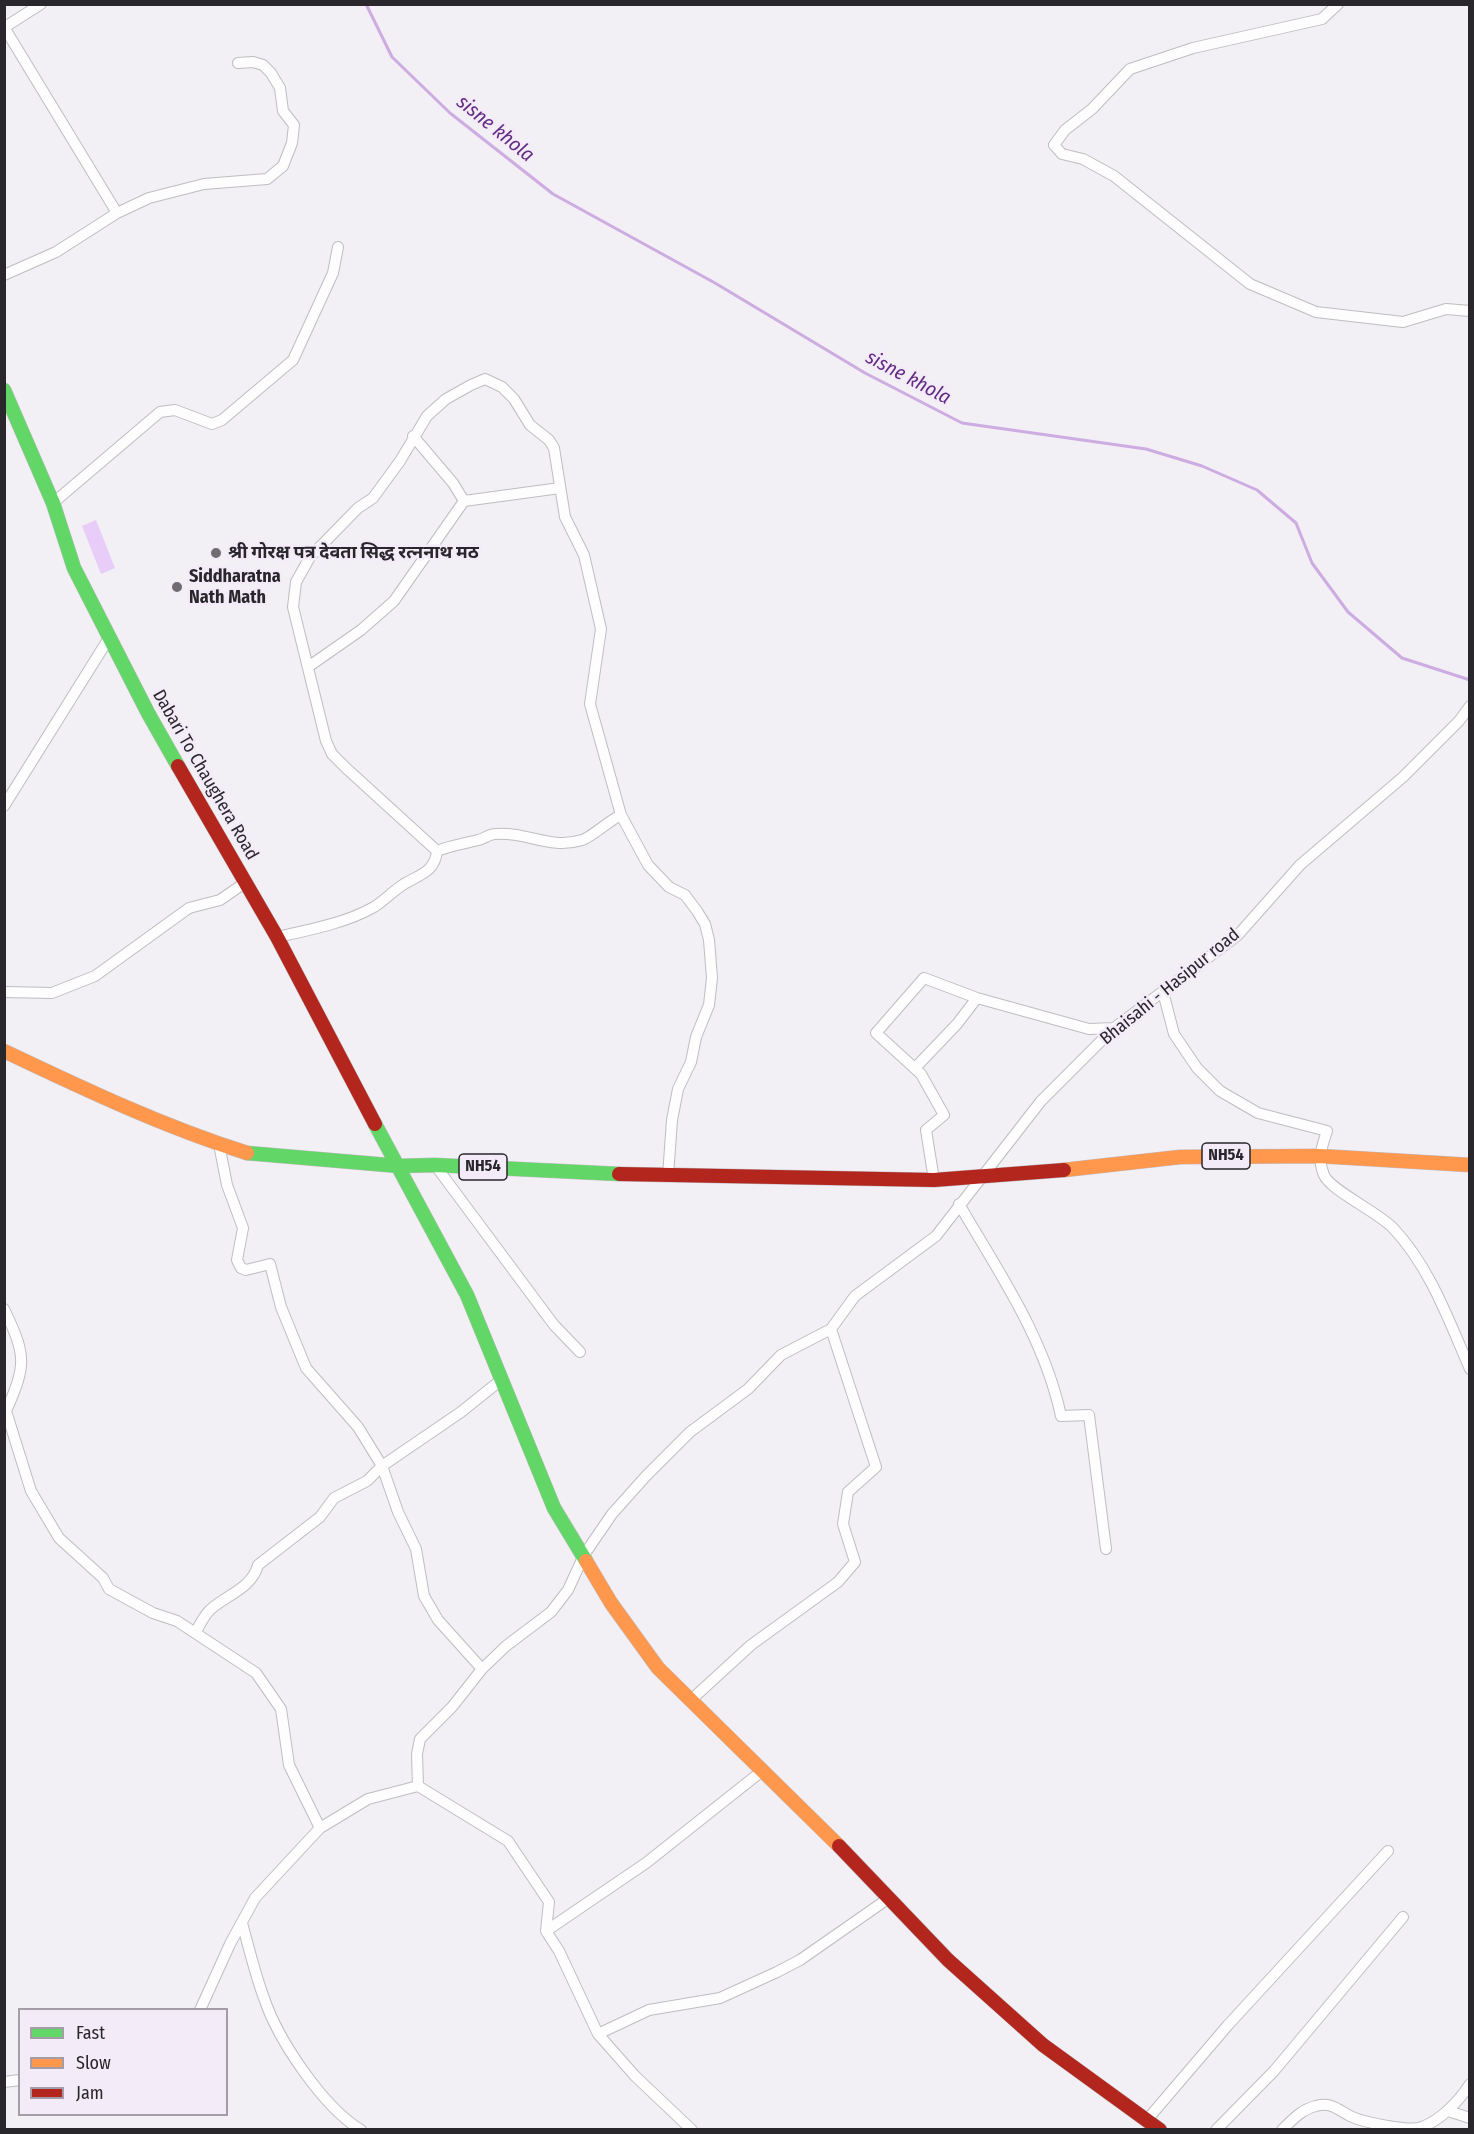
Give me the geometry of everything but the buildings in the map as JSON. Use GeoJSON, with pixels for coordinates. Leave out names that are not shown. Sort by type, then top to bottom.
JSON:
{"type":"FeatureCollection","features":[{"type":"Feature","properties":{"kind":"street"},"geometry":{"type":"LineString","coordinates":[[41,4],[5,27],[117,213]]}},
{"type":"Feature","properties":{"kind":"street"},"geometry":{"type":"LineString","coordinates":[[1338,4],[1322,19],[1193,48],[1130,69],[1092,110],[1065,130],[1054,145],[1062,154],[1083,159],[1114,176],[1250,284],[1317,312],[1403,322],[1446,309],[1470,311]]}},
{"type":"Feature","properties":{"kind":"street"},"geometry":{"type":"LineString","coordinates":[[4,274],[56,252],[117,213],[149,198],[204,184],[267,179],[283,166],[292,143],[294,125],[283,111],[280,88],[263,65],[253,62],[238,63]]}},
{"type":"Feature","properties":{"kind":"street"},"geometry":{"type":"LineString","coordinates":[[53,503],[160,412],[176,410],[212,424],[222,420],[293,360],[333,273],[338,247]]}},
{"type":"Feature","properties":{"kind":"street"},"geometry":{"type":"LineString","coordinates":[[437,851],[332,754],[321,726],[293,607],[296,582],[320,546],[358,508],[374,498],[427,416],[446,399],[485,379],[492,380],[514,399],[530,425],[549,440],[554,448],[565,517],[584,555],[601,629],[590,704],[621,815],[648,865],[669,887],[685,895],[697,910],[705,924],[709,940],[712,970],[709,1005],[696,1037],[691,1062],[678,1089],[672,1120],[668,1176]]}},
{"type":"Feature","properties":{"kind":"street","name":"Dabari To Chaughera Road"},"geometry":{"type":"LineString","coordinates":[[4,390],[53,503],[74,568],[109,638],[153,723],[277,937],[290,966],[467,1295],[554,1508],[611,1603],[658,1668],[889,1898],[948,1960],[1044,2045],[1160,2130]]}},
{"type":"Feature","properties":{"kind":"street"},"geometry":{"type":"LineString","coordinates":[[413,436],[453,483],[464,501]]}},
{"type":"Feature","properties":{"kind":"street"},"geometry":{"type":"LineString","coordinates":[[308,667],[361,630],[394,601],[464,501],[560,488]]}},
{"type":"Feature","properties":{"kind":"street"},"geometry":{"type":"LineString","coordinates":[[4,806],[109,638]]}},
{"type":"Feature","properties":{"kind":"street","name":"Bhaisahi - Hasipur road"},"geometry":{"type":"LineString","coordinates":[[831,1329],[855,1296],[936,1236],[1041,1101],[1114,1028],[1237,936],[1300,865],[1403,777],[1459,721],[1470,706]]}},
{"type":"Feature","properties":{"kind":"street"},"geometry":{"type":"LineString","coordinates":[[437,851],[460,842],[478,840],[495,834],[527,837],[553,845],[565,844],[585,840],[596,830],[621,815]]}},
{"type":"Feature","properties":{"kind":"street"},"geometry":{"type":"LineString","coordinates":[[277,937],[313,930],[373,907],[403,885],[430,870],[436,860],[437,851]]}},
{"type":"Feature","properties":{"kind":"street"},"geometry":{"type":"LineString","coordinates":[[4,992],[52,993],[95,976],[189,908],[220,900],[246,882]]}},
{"type":"Feature","properties":{"kind":"street"},"geometry":{"type":"LineString","coordinates":[[934,1180],[926,1130],[945,1115],[921,1074],[876,1033],[924,978],[977,998],[1089,1029],[1114,1028]]}},
{"type":"Feature","properties":{"kind":"street"},"geometry":{"type":"LineString","coordinates":[[1163,992],[1174,1034],[1197,1068],[1220,1091],[1258,1113],[1327,1131],[1319,1156],[1324,1177],[1341,1193],[1364,1204],[1392,1226],[1410,1249],[1442,1304],[1470,1369]]}},
{"type":"Feature","properties":{"kind":"street"},"geometry":{"type":"LineString","coordinates":[[915,1068],[957,1024],[977,998]]}},
{"type":"Feature","properties":{"kind":"street","name":"NH54"},"geometry":{"type":"LineString","coordinates":[[4,1051],[124,1108],[219,1144],[255,1155],[399,1166],[435,1165],[668,1176],[934,1180],[1169,1158],[1319,1156],[1470,1165]]}},
{"type":"Feature","properties":{"kind":"street"},"geometry":{"type":"LineString","coordinates":[[219,1144],[227,1185],[243,1228],[244,1235],[237,1260],[241,1268],[246,1270],[270,1264],[281,1307],[306,1368],[358,1427],[382,1466],[398,1512],[416,1549],[424,1596],[438,1620],[482,1669]]}},
{"type":"Feature","properties":{"kind":"street"},"geometry":{"type":"LineString","coordinates":[[435,1165],[554,1325],[580,1352]]}},
{"type":"Feature","properties":{"kind":"street"},"geometry":{"type":"LineString","coordinates":[[959,1204],[1023,1313],[1043,1353],[1061,1416],[1089,1414],[1106,1550]]}},
{"type":"Feature","properties":{"kind":"street"},"geometry":{"type":"LineString","coordinates":[[4,1309],[18,1337],[23,1357],[19,1380],[6,1411],[31,1491],[59,1538],[103,1578],[110,1588],[153,1613],[177,1621],[256,1673],[281,1709],[289,1765],[320,1828]]}},
{"type":"Feature","properties":{"kind":"street"},"geometry":{"type":"LineString","coordinates":[[418,1786],[417,1754],[420,1739],[452,1707],[482,1669],[506,1646],[552,1612],[568,1590],[584,1555],[612,1514],[690,1432],[748,1389],[781,1354],[831,1329],[876,1467],[848,1492],[843,1524],[855,1562],[838,1582],[751,1645],[717,1673],[692,1700]]}},
{"type":"Feature","properties":{"kind":"street"},"geometry":{"type":"LineString","coordinates":[[195,1633],[209,1610],[243,1587],[255,1575],[258,1565],[320,1517],[334,1498],[367,1481],[382,1466],[461,1412],[501,1380]]}},
{"type":"Feature","properties":{"kind":"street"},"geometry":{"type":"LineString","coordinates":[[546,1931],[646,1863],[762,1771]]}},
{"type":"Feature","properties":{"kind":"street"},"geometry":{"type":"LineString","coordinates":[[201,2008],[255,1898],[320,1828],[368,1799],[418,1786],[508,1841],[549,1902],[546,1931],[570,1972],[598,2034],[635,2076],[692,2130]]}},
{"type":"Feature","properties":{"kind":"street"},"geometry":{"type":"LineString","coordinates":[[1146,2121],[1228,2025],[1388,1851]]}},
{"type":"Feature","properties":{"kind":"street"},"geometry":{"type":"LineString","coordinates":[[598,2034],[648,2010],[720,1998],[777,1972],[800,1960],[889,1898]]}},
{"type":"Feature","properties":{"kind":"street"},"geometry":{"type":"LineString","coordinates":[[1216,2130],[1274,2071],[1403,1917]]}},
{"type":"Feature","properties":{"kind":"street"},"geometry":{"type":"LineString","coordinates":[[242,1923],[264,2001],[290,2049],[344,2120],[361,2130]]}},
{"type":"Feature","properties":{"kind":"street"},"geometry":{"type":"LineString","coordinates":[[1282,2130],[1299,2113],[1316,2106],[1333,2105],[1351,2116],[1376,2123],[1421,2128],[1448,2111],[1470,2084]]}},
{"type":"Feature","properties":{"kind":"street"},"geometry":{"type":"LineString","coordinates":[[1448,2111],[1470,2118]]}},
{"type":"Feature","properties":{"kind":"shaded area"},"geometry":{"type":"Polygon","coordinates":[[[96,520],[115,568],[101,574],[82,526],[96,520]]]}},
{"type":"Feature","properties":{"kind":"waterway","name":"sisne khola"},"geometry":{"type":"LineString","coordinates":[[366,4],[392,57],[450,113],[553,194],[715,283],[865,373],[962,423],[1146,449],[1202,466],[1257,490],[1296,523],[1312,563],[1348,612],[1402,658],[1470,680]]}},
{"type":"Feature","properties":{"kind":"traffic: fast"},"geometry":{"type":"LineString","coordinates":[[4,390],[53,503],[74,568],[148,713],[178,766]]}},
{"type":"Feature","properties":{"kind":"traffic: fast"},"geometry":{"type":"LineString","coordinates":[[375,1124],[467,1295],[554,1508],[586,1561]]}},
{"type":"Feature","properties":{"kind":"traffic: fast"},"geometry":{"type":"LineString","coordinates":[[247,1153],[399,1166],[435,1165],[619,1174]]}},
{"type":"Feature","properties":{"kind":"traffic: slow"},"geometry":{"type":"LineString","coordinates":[[4,1051],[154,1119],[247,1153]]}},
{"type":"Feature","properties":{"kind":"traffic: slow"},"geometry":{"type":"LineString","coordinates":[[1064,1170],[1180,1157],[1319,1156],[1470,1165]]}},
{"type":"Feature","properties":{"kind":"traffic: slow"},"geometry":{"type":"LineString","coordinates":[[586,1561],[611,1603],[658,1668],[839,1846]]}},
{"type":"Feature","properties":{"kind":"traffic: jam"},"geometry":{"type":"LineString","coordinates":[[178,766],[277,937],[375,1124]]}},
{"type":"Feature","properties":{"kind":"traffic: jam"},"geometry":{"type":"LineString","coordinates":[[619,1174],[934,1180],[1064,1170]]}},
{"type":"Feature","properties":{"kind":"traffic: jam"},"geometry":{"type":"LineString","coordinates":[[839,1846],[948,1960],[1043,2045],[1160,2130]]}},
{"type":"Feature","properties":{"kind":"place","name":"श्री गोरक्ष पत्र देवता सिद्ध रत्ननाथ मठ"},"geometry":{"type":"Point","coordinates":[216,553]}},
{"type":"Feature","properties":{"kind":"place","name":"Siddharatna Nath Math"},"geometry":{"type":"Point","coordinates":[177,587]}}]}
